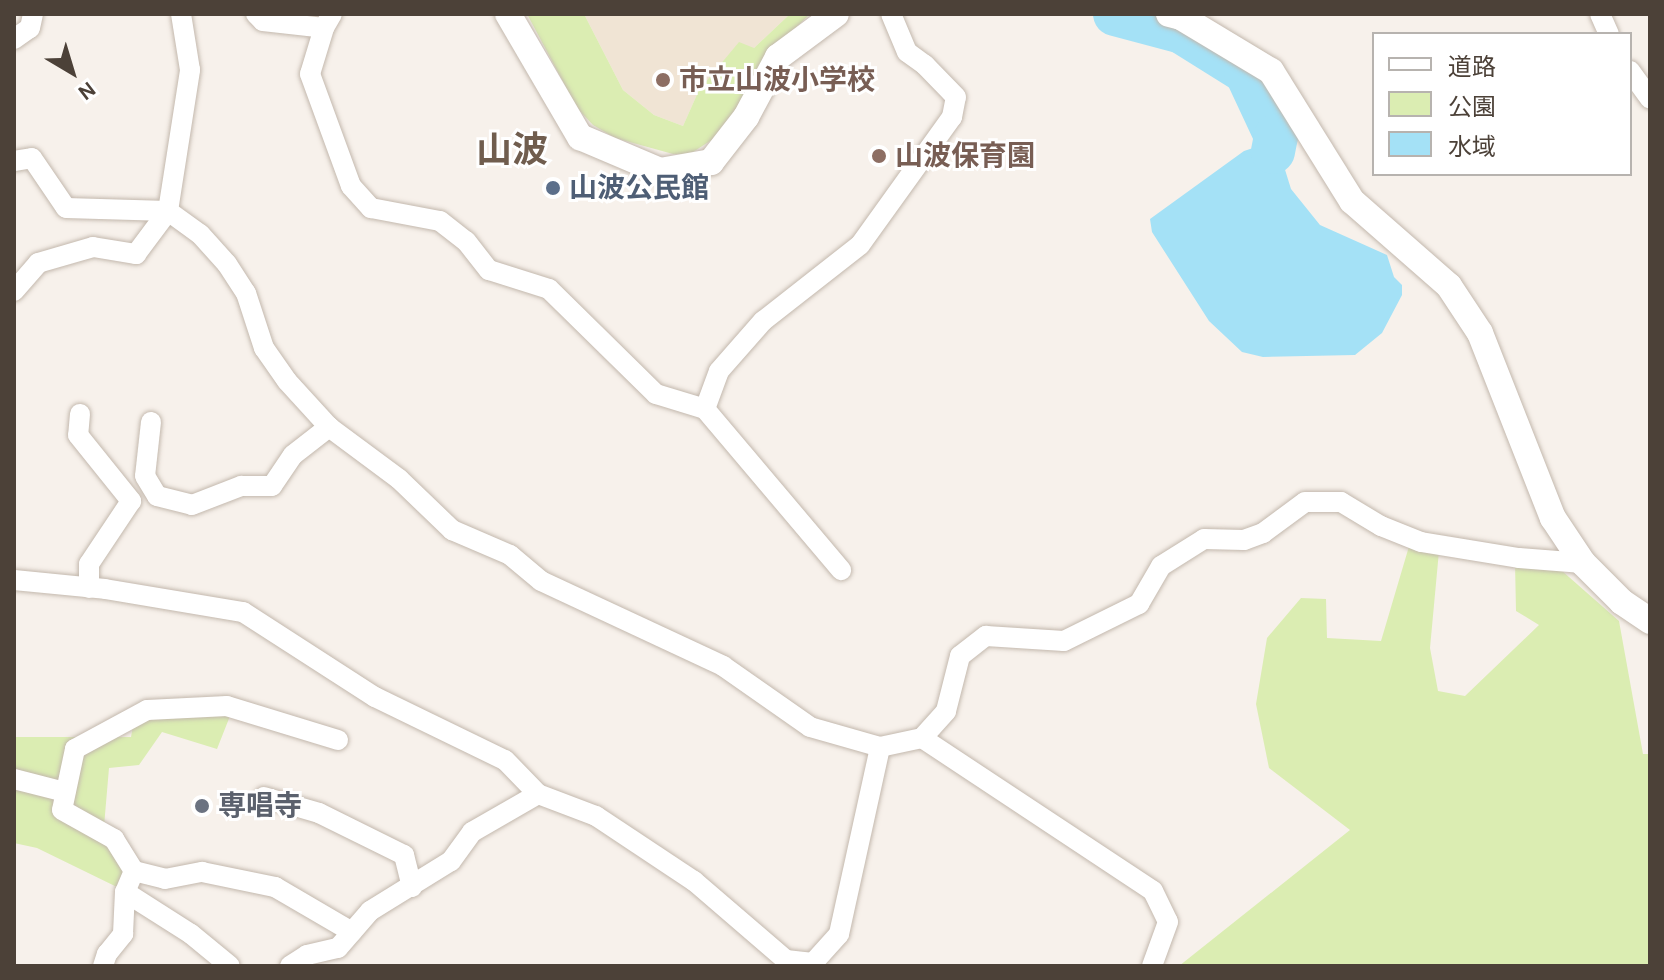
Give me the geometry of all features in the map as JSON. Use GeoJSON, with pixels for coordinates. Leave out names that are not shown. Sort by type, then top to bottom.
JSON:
{"type":"FeatureCollection","features":[{"type":"Feature","properties":{"kind":"street"},"geometry":{"type":"LineString","coordinates":[[14,39],[30,28],[33,14]]}},
{"type":"Feature","properties":{"kind":"street"},"geometry":{"type":"LineString","coordinates":[[14,291],[38,263],[93,247],[136,254],[168,211],[190,70],[181,14]]}},
{"type":"Feature","properties":{"kind":"street"},"geometry":{"type":"LineString","coordinates":[[256,14],[263,21],[328,21],[310,74],[351,186],[371,208],[440,221],[466,241],[489,270],[549,289],[656,394],[705,409],[841,570]]}},
{"type":"Feature","properties":{"kind":"street"},"geometry":{"type":"LineString","coordinates":[[508,14],[580,137],[660,171],[711,162],[746,117],[778,57],[836,14]]}},
{"type":"Feature","properties":{"kind":"street"},"geometry":{"type":"LineString","coordinates":[[705,409],[719,371],[763,321],[860,245],[952,117],[956,97],[925,65],[907,52],[891,14]]}},
{"type":"Feature","properties":{"kind":"street"},"geometry":{"type":"LineString","coordinates":[[1169,14],[1181,17],[1271,71],[1352,201],[1449,286],[1480,333],[1553,518],[1583,563],[1622,602],[1650,621]]}},
{"type":"Feature","properties":{"kind":"street"},"geometry":{"type":"LineString","coordinates":[[1632,74],[1650,99]]}},
{"type":"Feature","properties":{"kind":"street"},"geometry":{"type":"LineString","coordinates":[[14,161],[32,158],[66,208],[168,211],[200,234],[227,264],[246,293],[264,348],[287,381],[329,427],[399,479],[452,530],[510,555],[541,581],[723,666],[810,727],[880,747],[922,738],[946,711],[960,656],[986,636],[1064,641],[1139,604],[1161,566],[1204,539],[1244,540],[1263,533],[1305,502],[1341,502],[1381,526],[1421,542],[1519,558],[1583,563]]}},
{"type":"Feature","properties":{"kind":"street"},"geometry":{"type":"LineString","coordinates":[[80,414],[78,435],[131,501],[89,564],[89,588]]}},
{"type":"Feature","properties":{"kind":"street"},"geometry":{"type":"LineString","coordinates":[[151,422],[145,476],[157,496],[192,505],[241,486],[272,486],[293,455],[329,427]]}},
{"type":"Feature","properties":{"kind":"street"},"geometry":{"type":"LineString","coordinates":[[14,580],[89,588],[243,612],[375,697],[505,760],[538,794],[596,816],[694,881],[786,960],[813,963],[839,934],[880,747]]}},
{"type":"Feature","properties":{"kind":"street"},"geometry":{"type":"LineString","coordinates":[[338,740],[227,706],[147,710],[75,749],[62,810],[114,839],[134,871],[165,879],[202,872],[275,887],[352,932]]}},
{"type":"Feature","properties":{"kind":"street"},"geometry":{"type":"LineString","coordinates":[[922,738],[1153,891],[1168,922],[1152,966]]}},
{"type":"Feature","properties":{"kind":"street"},"geometry":{"type":"LineString","coordinates":[[14,779],[65,792]]}},
{"type":"Feature","properties":{"kind":"street"},"geometry":{"type":"LineString","coordinates":[[290,966],[307,955],[338,948],[370,911],[451,861],[472,832],[538,794]]}},
{"type":"Feature","properties":{"kind":"street"},"geometry":{"type":"LineString","coordinates":[[264,797],[319,813],[404,855],[412,887]]}},
{"type":"Feature","properties":{"kind":"street"},"geometry":{"type":"LineString","coordinates":[[103,966],[107,954],[123,934],[125,892],[134,871]]}},
{"type":"Feature","properties":{"kind":"street"},"geometry":{"type":"LineString","coordinates":[[125,892],[191,934],[230,966]]}},
{"type":"Feature","properties":{"kind":"shaded area","name":"市立山波小学校"},"geometry":{"type":"Polygon","coordinates":[[[584,14],[790,14],[754,48],[719,70],[699,90],[683,126],[654,115],[623,90],[584,14]]]}},
{"type":"Feature","properties":{"kind":"green space"},"geometry":{"type":"Polygon","coordinates":[[[527,14],[584,14],[623,90],[654,115],[683,126],[699,90],[739,42],[754,48],[790,14],[810,14],[765,57],[724,132],[690,154],[673,154],[615,138],[593,125],[577,108],[527,14]]]}},
{"type":"Feature","properties":{"kind":"green space"},"geometry":{"type":"Polygon","coordinates":[[[1410,543],[1439,551],[1430,648],[1438,691],[1465,696],[1539,625],[1516,611],[1515,563],[1561,570],[1619,621],[1643,754],[1650,754],[1650,966],[1179,966],[1350,830],[1269,768],[1256,704],[1267,638],[1301,598],[1326,599],[1327,638],[1381,641],[1410,543]]]}},
{"type":"Feature","properties":{"kind":"green space"},"geometry":{"type":"Polygon","coordinates":[[[147,713],[230,716],[217,749],[162,732],[139,765],[109,768],[103,838],[130,870],[121,889],[37,848],[14,843],[14,737],[131,737],[134,720],[147,713]]]}},
{"type":"Feature","properties":{"kind":"water"},"geometry":{"type":"Polygon","coordinates":[[[1259,146],[1282,160],[1291,189],[1320,225],[1387,255],[1394,277],[1402,285],[1402,295],[1382,333],[1355,355],[1263,357],[1242,352],[1209,321],[1152,232],[1150,219],[1244,151],[1259,146]]]}},
{"type":"Feature","properties":{"kind":"waterway"},"geometry":{"type":"LineString","coordinates":[[1115,14],[1182,32],[1246,72],[1276,136],[1273,152]]}},
{"type":"Feature","properties":{"kind":"place","name":"市立山波小学校"},"geometry":{"type":"Point","coordinates":[663,80]}},
{"type":"Feature","properties":{"kind":"place","name":"山波保育園"},"geometry":{"type":"Point","coordinates":[879,156]}},
{"type":"Feature","properties":{"kind":"place","name":"山波公民館"},"geometry":{"type":"Point","coordinates":[553,188]}},
{"type":"Feature","properties":{"kind":"place","name":"専唱寺"},"geometry":{"type":"Point","coordinates":[202,806]}},
{"type":"Feature","properties":{"kind":"district","name":"山波"},"geometry":{"type":"Point","coordinates":[512,151]}}]}
